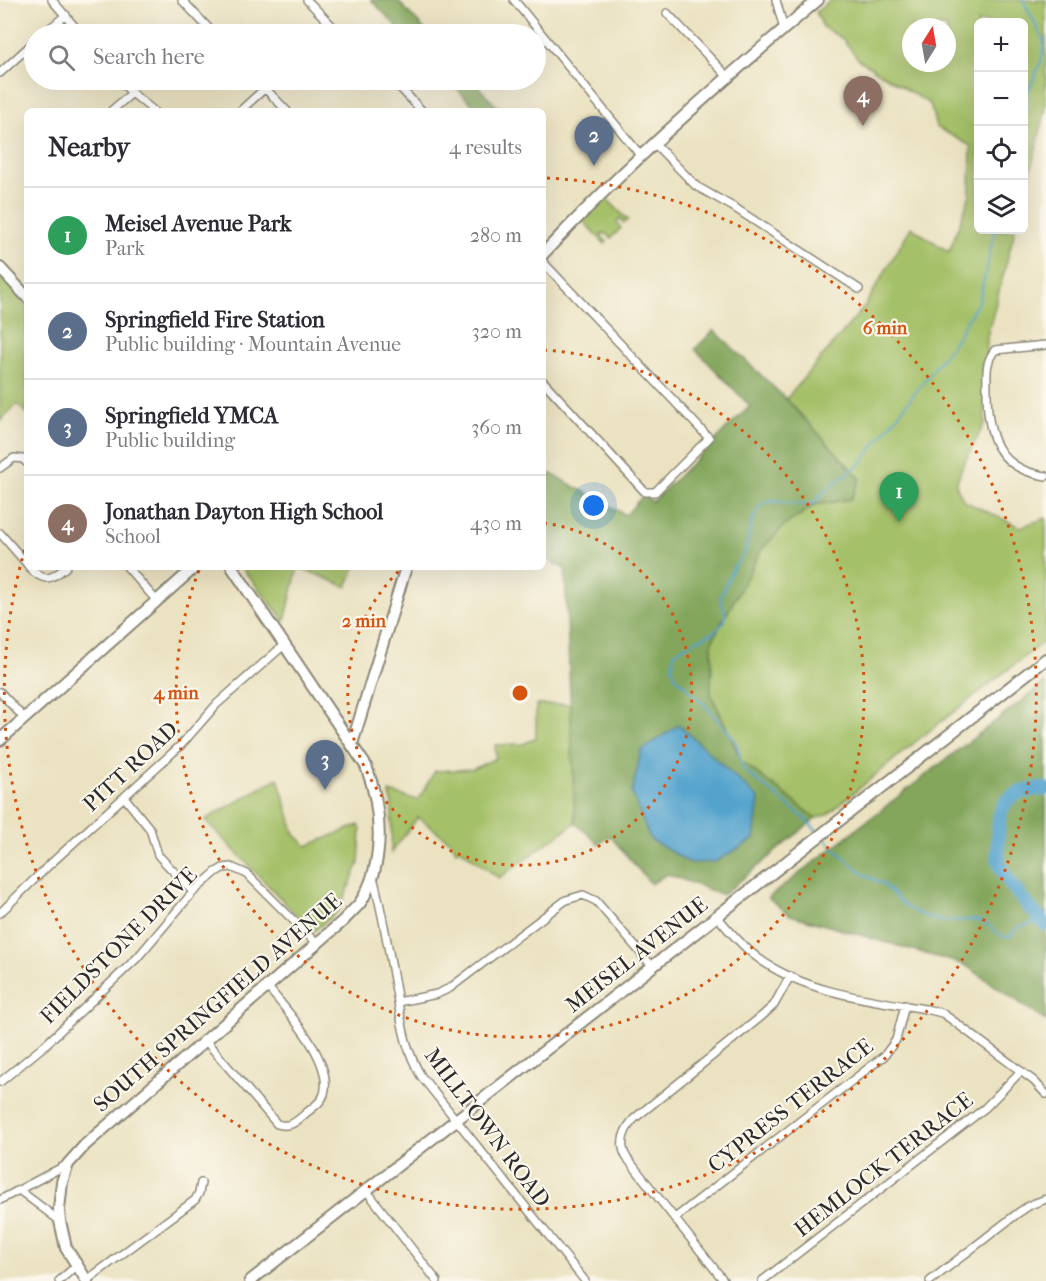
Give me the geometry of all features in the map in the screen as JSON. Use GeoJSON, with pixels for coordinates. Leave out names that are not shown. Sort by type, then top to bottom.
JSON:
{"type":"FeatureCollection","features":[{"type":"Feature","properties":{"kind":"street"},"geometry":{"type":"LineString","coordinates":[[52,0],[73,24]]}},
{"type":"Feature","properties":{"kind":"street"},"geometry":{"type":"LineString","coordinates":[[182,0],[205,24]]}},
{"type":"Feature","properties":{"kind":"street"},"geometry":{"type":"LineString","coordinates":[[307,0],[329,24]]}},
{"type":"Feature","properties":{"kind":"street"},"geometry":{"type":"LineString","coordinates":[[514,0],[534,24]]}},
{"type":"Feature","properties":{"kind":"street"},"geometry":{"type":"LineString","coordinates":[[776,0],[784,29]]}},
{"type":"Feature","properties":{"kind":"street"},"geometry":{"type":"LineString","coordinates":[[546,251],[583,210],[641,156],[818,0]]}},
{"type":"Feature","properties":{"kind":"street"},"geometry":{"type":"LineString","coordinates":[[667,13],[729,78]]}},
{"type":"Feature","properties":{"kind":"street"},"geometry":{"type":"LineString","coordinates":[[55,24],[66,15]]}},
{"type":"Feature","properties":{"kind":"street"},"geometry":{"type":"LineString","coordinates":[[546,39],[641,156]]}},
{"type":"Feature","properties":{"kind":"street"},"geometry":{"type":"LineString","coordinates":[[0,73],[24,51]]}},
{"type":"Feature","properties":{"kind":"street"},"geometry":{"type":"LineString","coordinates":[[129,90],[150,108]]}},
{"type":"Feature","properties":{"kind":"street"},"geometry":{"type":"LineString","coordinates":[[243,108],[263,90]]}},
{"type":"Feature","properties":{"kind":"street"},"geometry":{"type":"LineString","coordinates":[[267,90],[284,108]]}},
{"type":"Feature","properties":{"kind":"street"},"geometry":{"type":"LineString","coordinates":[[403,90],[420,108]]}},
{"type":"Feature","properties":{"kind":"street"},"geometry":{"type":"LineString","coordinates":[[114,108],[132,93]]}},
{"type":"Feature","properties":{"kind":"street"},"geometry":{"type":"LineString","coordinates":[[656,144],[696,186],[735,208],[859,289]]}},
{"type":"Feature","properties":{"kind":"street"},"geometry":{"type":"LineString","coordinates":[[546,265],[709,438],[655,492],[645,492],[546,384]]}},
{"type":"Feature","properties":{"kind":"street"},"geometry":{"type":"LineString","coordinates":[[0,268],[24,294]]}},
{"type":"Feature","properties":{"kind":"street"},"geometry":{"type":"LineString","coordinates":[[1046,351],[1046,344],[995,350],[989,358],[987,367],[987,421],[994,440],[1001,452],[1017,466],[1046,476]]}},
{"type":"Feature","properties":{"kind":"street"},"geometry":{"type":"LineString","coordinates":[[0,468],[14,458],[24,460]]}},
{"type":"Feature","properties":{"kind":"street"},"geometry":{"type":"LineString","coordinates":[[0,533],[24,561]]}},
{"type":"Feature","properties":{"kind":"street"},"geometry":{"type":"LineString","coordinates":[[32,570],[39,577],[45,578],[52,578],[62,570]]}},
{"type":"Feature","properties":{"kind":"street"},"geometry":{"type":"LineString","coordinates":[[130,570],[156,600]]}},
{"type":"Feature","properties":{"kind":"street"},"geometry":{"type":"LineString","coordinates":[[0,740],[191,570]]}},
{"type":"Feature","properties":{"kind":"street","name":"SOUTH SPRINGFIELD AVENUE"},"geometry":{"type":"LineString","coordinates":[[87,1281],[66,1248],[60,1221],[60,1194],[68,1164],[85,1144],[344,920],[360,902],[372,875],[379,828],[376,798],[366,766],[234,570]]}},
{"type":"Feature","properties":{"kind":"street"},"geometry":{"type":"LineString","coordinates":[[352,744],[405,570]]}},
{"type":"Feature","properties":{"kind":"street","name":"PITT ROAD"},"geometry":{"type":"LineString","coordinates":[[0,913],[181,745],[217,704],[284,645]]}},
{"type":"Feature","properties":{"kind":"street","name":"MEISEL AVENUE"},"geometry":{"type":"LineString","coordinates":[[250,1281],[1046,659]]}},
{"type":"Feature","properties":{"kind":"street"},"geometry":{"type":"LineString","coordinates":[[0,692],[24,718]]}},
{"type":"Feature","properties":{"kind":"street"},"geometry":{"type":"LineString","coordinates":[[125,798],[150,829],[158,855],[193,892]]}},
{"type":"Feature","properties":{"kind":"street","name":"FIELDSTONE DRIVE"},"geometry":{"type":"LineString","coordinates":[[0,1082],[44,1046],[137,958],[193,892],[223,868],[238,869],[247,873],[316,943]]}},
{"type":"Feature","properties":{"kind":"street","name":"MILLTOWN ROAD"},"geometry":{"type":"LineString","coordinates":[[372,875],[379,900],[407,1049],[413,1063],[585,1281]]}},
{"type":"Feature","properties":{"kind":"street"},"geometry":{"type":"LineString","coordinates":[[398,1002],[437,994],[450,988],[566,900],[575,896],[583,895],[596,901],[652,966]]}},
{"type":"Feature","properties":{"kind":"street"},"geometry":{"type":"LineString","coordinates":[[716,915],[733,936],[761,960],[790,976],[824,989],[942,1014],[1021,1071],[1046,1094]]}},
{"type":"Feature","properties":{"kind":"street"},"geometry":{"type":"LineString","coordinates":[[720,1280],[623,1152],[622,1144],[626,1130],[635,1118],[774,1005],[790,976]]}},
{"type":"Feature","properties":{"kind":"street"},"geometry":{"type":"LineString","coordinates":[[204,1039],[277,1124],[287,1126],[293,1124],[310,1110],[324,1096],[326,1086],[319,1057],[313,1044],[266,986]]}},
{"type":"Feature","properties":{"kind":"street","name":"CYPRESS TERRACE"},"geometry":{"type":"LineString","coordinates":[[675,1218],[884,1056],[896,1040],[905,1005]]}},
{"type":"Feature","properties":{"kind":"street","name":"HEMLOCK TERRACE"},"geometry":{"type":"LineString","coordinates":[[762,1281],[985,1108],[1021,1071]]}},
{"type":"Feature","properties":{"kind":"street"},"geometry":{"type":"LineString","coordinates":[[0,1200],[68,1164]]}},
{"type":"Feature","properties":{"kind":"street"},"geometry":{"type":"LineString","coordinates":[[87,1281],[195,1200],[200,1193],[201,1183]]}},
{"type":"Feature","properties":{"kind":"street"},"geometry":{"type":"LineString","coordinates":[[19,1190],[60,1221]]}},
{"type":"Feature","properties":{"kind":"street"},"geometry":{"type":"LineString","coordinates":[[366,1190],[437,1281]]}},
{"type":"Feature","properties":{"kind":"street"},"geometry":{"type":"LineString","coordinates":[[930,1281],[1017,1213],[1046,1199]]}},
{"type":"Feature","properties":{"kind":"street"},"geometry":{"type":"LineString","coordinates":[[60,1281],[76,1266]]}},
{"type":"Feature","properties":{"kind":"green space"},"geometry":{"type":"Polygon","coordinates":[[[371,0],[397,0],[420,24],[394,24],[371,0]]]}},
{"type":"Feature","properties":{"kind":"green space"},"geometry":{"type":"Polygon","coordinates":[[[831,0],[1046,0],[1046,108],[1028,182],[1028,18],[974,18],[974,234],[1014,234],[987,337],[985,423],[962,467],[956,485],[964,501],[1020,527],[1046,518],[1046,640],[919,739],[827,815],[816,818],[742,762],[711,694],[712,641],[762,549],[784,526],[815,505],[851,499],[860,478],[786,399],[865,306],[911,227],[949,252],[970,195],[971,146],[936,127],[930,104],[859,60],[843,39],[823,27],[816,12],[831,0]]]}},
{"type":"Feature","properties":{"kind":"green space"},"geometry":{"type":"Polygon","coordinates":[[[458,90],[481,90],[498,108],[476,108],[458,90]]]}},
{"type":"Feature","properties":{"kind":"green space"},"geometry":{"type":"Polygon","coordinates":[[[605,197],[628,220],[624,223],[620,218],[617,221],[621,228],[611,238],[605,233],[601,235],[607,242],[605,244],[582,220],[605,197]]]}},
{"type":"Feature","properties":{"kind":"green space"},"geometry":{"type":"Polygon","coordinates":[[[0,275],[24,302],[24,411],[17,404],[0,421],[0,275]]]}},
{"type":"Feature","properties":{"kind":"green space"},"geometry":{"type":"Polygon","coordinates":[[[714,330],[786,399],[860,478],[851,499],[814,505],[784,526],[762,549],[712,641],[711,694],[742,762],[816,818],[723,895],[667,874],[651,884],[610,836],[599,844],[575,823],[565,569],[546,559],[546,486],[550,473],[626,515],[644,494],[652,502],[750,406],[695,349],[714,330]]]}},
{"type":"Feature","properties":{"kind":"green space"},"geometry":{"type":"Polygon","coordinates":[[[243,570],[297,570],[285,621],[243,570]]]}},
{"type":"Feature","properties":{"kind":"green space"},"geometry":{"type":"Polygon","coordinates":[[[306,570],[354,570],[347,587],[306,570]]]}},
{"type":"Feature","properties":{"kind":"green space"},"geometry":{"type":"Polygon","coordinates":[[[1043,684],[1046,684],[1046,1021],[965,965],[790,915],[768,898],[1043,684]]]}},
{"type":"Feature","properties":{"kind":"green space"},"geometry":{"type":"Polygon","coordinates":[[[571,704],[575,823],[499,878],[460,849],[456,851],[452,843],[418,817],[391,853],[392,802],[389,792],[418,800],[435,771],[473,769],[496,758],[495,745],[523,744],[536,738],[536,705],[571,704]]]}},
{"type":"Feature","properties":{"kind":"green space"},"geometry":{"type":"Polygon","coordinates":[[[278,778],[295,835],[307,846],[359,825],[361,830],[359,863],[339,910],[313,932],[205,820],[278,778]]]}},
{"type":"Feature","properties":{"kind":"water"},"geometry":{"type":"Polygon","coordinates":[[[679,725],[759,799],[754,839],[715,862],[690,863],[650,839],[632,793],[641,751],[679,725]]]}},
{"type":"Feature","properties":{"kind":"waterway"},"geometry":{"type":"LineString","coordinates":[[1023,0],[1044,41],[1041,62],[1028,92]]}},
{"type":"Feature","properties":{"kind":"waterway"},"geometry":{"type":"LineString","coordinates":[[818,832],[745,771],[733,737],[675,676],[672,668],[674,654],[686,645],[707,636],[725,621],[725,612],[720,598],[733,568],[745,552],[752,521],[759,508],[764,503],[772,501],[804,505],[815,503],[825,491],[861,463],[952,345],[979,301],[994,234]]}},
{"type":"Feature","properties":{"kind":"waterway"},"geometry":{"type":"LineString","coordinates":[[1046,789],[1014,795],[1003,807],[998,826],[998,859],[1002,870],[1046,925]]}},
{"type":"Feature","properties":{"kind":"waterway"},"geometry":{"type":"LineString","coordinates":[[824,838],[849,862],[865,875],[883,884],[906,907],[915,912],[939,921],[983,922],[1004,937],[1009,937],[1017,928],[1042,920]]}},
{"type":"Feature","properties":{"kind":"place","name":"Jonathan Dayton High School"},"geometry":{"type":"Point","coordinates":[863,126]}},
{"type":"Feature","properties":{"kind":"place","name":"Springfield Fire Station"},"geometry":{"type":"Point","coordinates":[594,166]}},
{"type":"Feature","properties":{"kind":"place","name":"Meisel Avenue Park"},"geometry":{"type":"Point","coordinates":[899,522]}},
{"type":"Feature","properties":{"kind":"place","name":"Springfield YMCA"},"geometry":{"type":"Point","coordinates":[325,790]}}]}
